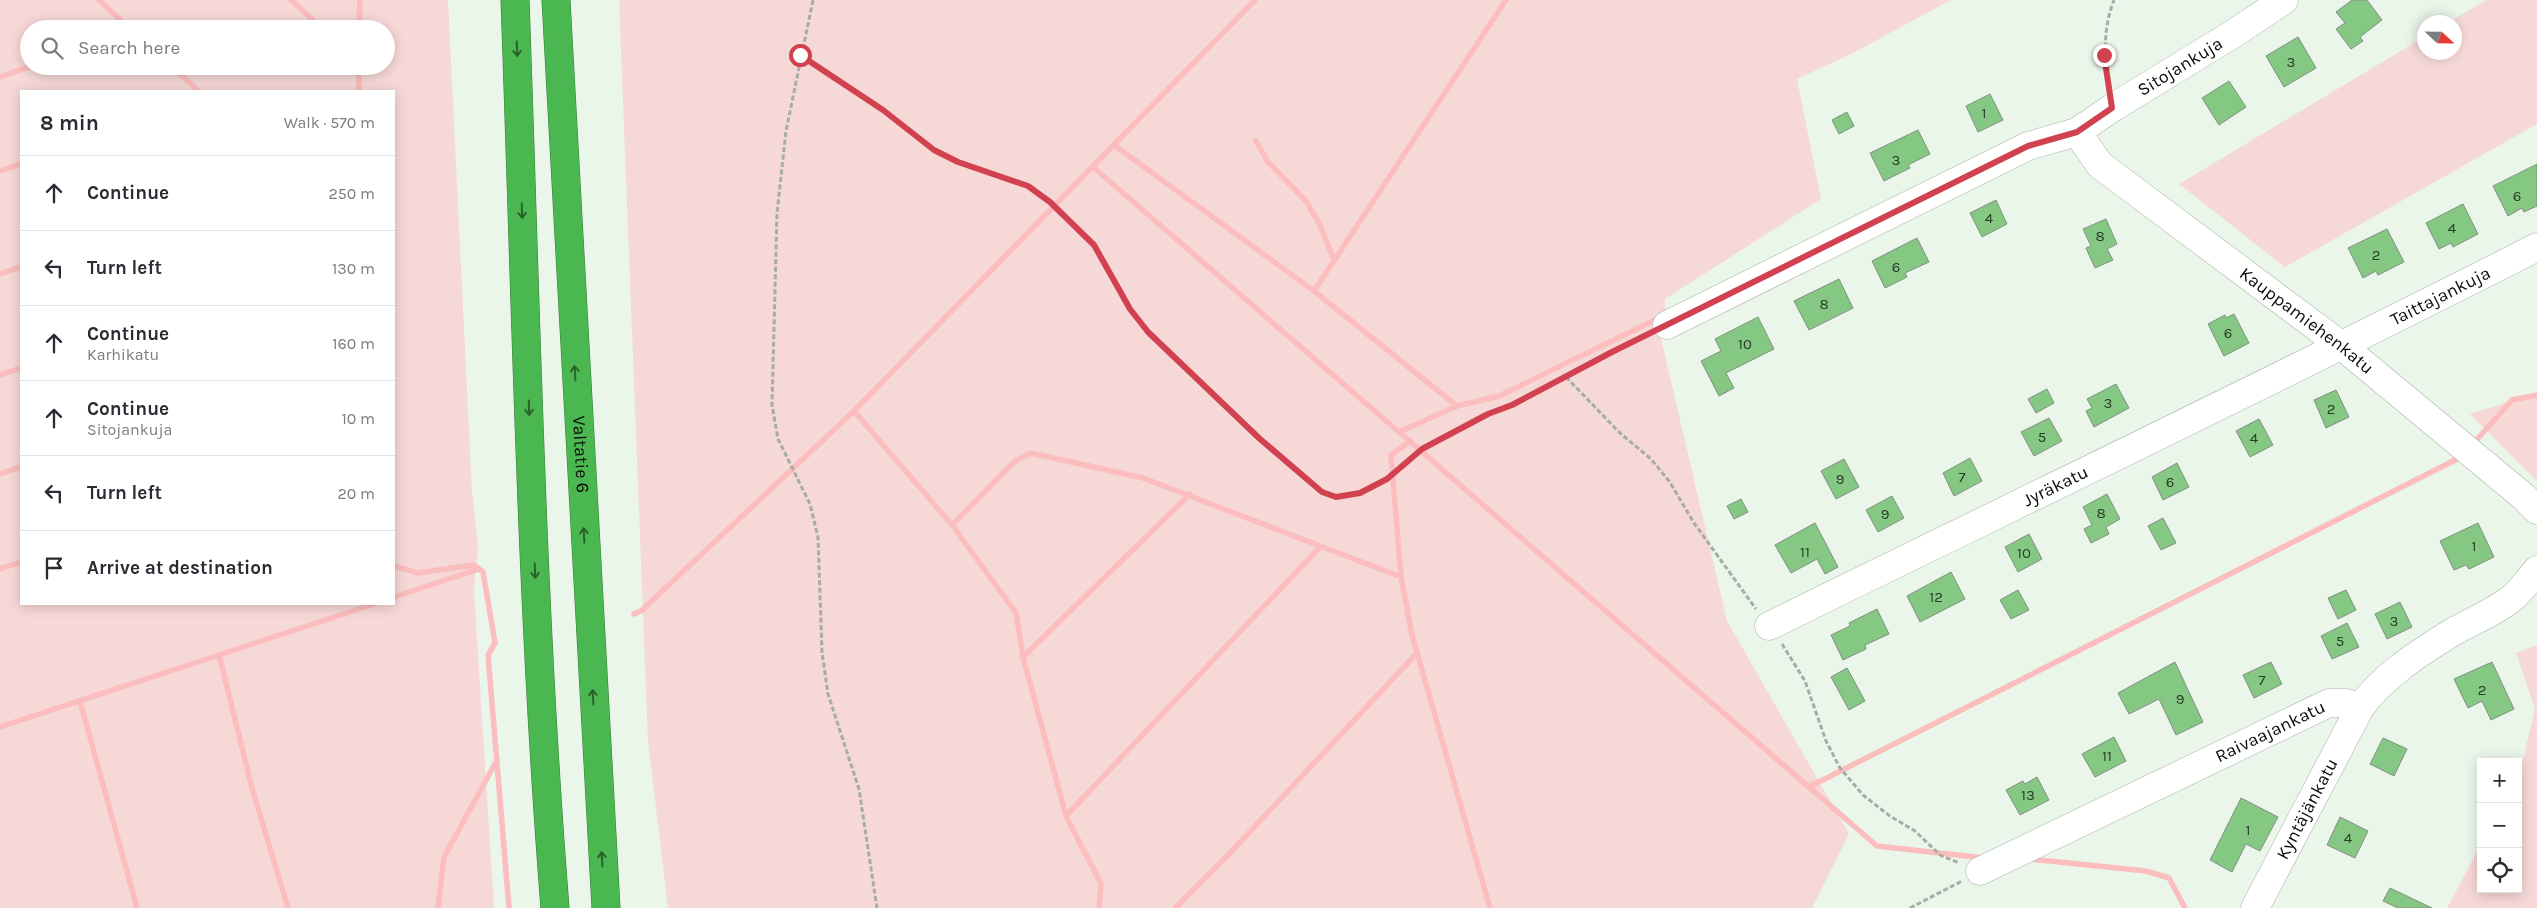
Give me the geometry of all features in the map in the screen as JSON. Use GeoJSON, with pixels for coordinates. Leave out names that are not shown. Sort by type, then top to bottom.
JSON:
{"type":"FeatureCollection","features":[{"type":"Feature","properties":{"kind":"highway"},"geometry":{"type":"LineString","coordinates":[[515,0],[536,597],[547,803],[555,908]]}},
{"type":"Feature","properties":{"kind":"highway","name":"Valtatie 6"},"geometry":{"type":"LineString","coordinates":[[556,0],[606,908]]}},
{"type":"Feature","properties":{"kind":"street","name":"Sitojankuja"},"geometry":{"type":"LineString","coordinates":[[1668,325],[2028,146],[2077,132],[2284,0]]}},
{"type":"Feature","properties":{"kind":"street","name":"Kauppamiehenkatu"},"geometry":{"type":"LineString","coordinates":[[2077,132],[2100,165],[2342,346],[2524,497],[2537,510]]}},
{"type":"Feature","properties":{"kind":"street","name":"Taittajankuja"},"geometry":{"type":"LineString","coordinates":[[2342,346],[2537,247]]}},
{"type":"Feature","properties":{"kind":"street","name":"Jyräkatu"},"geometry":{"type":"LineString","coordinates":[[1770,626],[2218,405],[2342,346]]}},
{"type":"Feature","properties":{"kind":"street"},"geometry":{"type":"LineString","coordinates":[[2360,708],[2371,692],[2391,675],[2449,635],[2489,614],[2513,598],[2537,570]]}},
{"type":"Feature","properties":{"kind":"street","name":"Raivaajankatu"},"geometry":{"type":"LineString","coordinates":[[1980,871],[2329,703],[2346,703],[2360,708]]}},
{"type":"Feature","properties":{"kind":"street","name":"Kyntäjänkatu"},"geometry":{"type":"LineString","coordinates":[[2255,908],[2360,708]]}},
{"type":"Feature","properties":{"kind":"path"},"geometry":{"type":"LineString","coordinates":[[813,0],[800,55],[786,131],[777,213],[772,406],[778,439],[810,504],[818,538],[822,652],[828,694],[859,789],[877,908]]}},
{"type":"Feature","properties":{"kind":"path"},"geometry":{"type":"LineString","coordinates":[[2112,108],[2104,55],[2109,12],[2114,0]]}},
{"type":"Feature","properties":{"kind":"path"},"geometry":{"type":"LineString","coordinates":[[800,55],[883,110],[934,150],[958,162],[1028,186],[1050,202],[1094,245],[1130,309],[1148,332],[1260,439],[1322,492],[1336,497],[1360,493],[1387,479],[1422,449],[1488,414],[1512,405],[1668,325]]}},
{"type":"Feature","properties":{"kind":"path"},"geometry":{"type":"LineString","coordinates":[[1910,908],[1980,871]]}},
{"type":"Feature","properties":{"kind":"shaded area"},"geometry":{"type":"Polygon","coordinates":[[[0,0],[448,0],[472,492],[478,544],[474,592],[494,908],[0,908],[0,0]]]}},
{"type":"Feature","properties":{"kind":"shaded area"},"geometry":{"type":"Polygon","coordinates":[[[619,0],[1951,0],[1851,54],[1797,79],[1821,199],[1665,299],[1665,324],[1660,334],[1727,621],[1849,834],[1812,908],[668,908],[648,741],[619,0]]]}},
{"type":"Feature","properties":{"kind":"shaded area"},"geometry":{"type":"Polygon","coordinates":[[[2487,0],[2537,0],[2537,124],[2285,267],[2179,184],[2417,41],[2417,60],[2462,60],[2461,15],[2487,0]]]}},
{"type":"Feature","properties":{"kind":"shaded area"},"geometry":{"type":"Polygon","coordinates":[[[2537,393],[2537,481],[2470,414],[2537,393]]]}},
{"type":"Feature","properties":{"kind":"shaded area"},"geometry":{"type":"Polygon","coordinates":[[[2537,645],[2537,908],[2447,908],[2477,852],[2477,893],[2522,893],[2522,761],[2535,709],[2516,653],[2537,645]]]}},
{"type":"Feature","properties":{"kind":"building"},"geometry":{"type":"Polygon","coordinates":[[[2352,0],[2367,0],[2382,20],[2360,37],[2363,41],[2351,49],[2336,29],[2345,23],[2336,12],[2352,0]]]}},
{"type":"Feature","properties":{"kind":"building"},"geometry":{"type":"Polygon","coordinates":[[[2298,37],[2316,68],[2284,87],[2266,56],[2298,37]]]}},
{"type":"Feature","properties":{"kind":"building"},"geometry":{"type":"Polygon","coordinates":[[[2229,81],[2246,107],[2219,125],[2202,98],[2229,81]]]}},
{"type":"Feature","properties":{"kind":"building"},"geometry":{"type":"Polygon","coordinates":[[[1990,94],[2003,120],[1978,132],[1966,106],[1990,94]]]}},
{"type":"Feature","properties":{"kind":"building"},"geometry":{"type":"Polygon","coordinates":[[[1847,112],[1854,126],[1839,134],[1832,120],[1847,112]]]}},
{"type":"Feature","properties":{"kind":"building"},"geometry":{"type":"Polygon","coordinates":[[[1918,130],[1930,154],[1908,165],[1910,168],[1884,181],[1870,153],[1918,130]]]}},
{"type":"Feature","properties":{"kind":"building"},"geometry":{"type":"Polygon","coordinates":[[[2537,164],[2537,206],[2524,212],[2522,208],[2508,216],[2493,186],[2537,164]]]}},
{"type":"Feature","properties":{"kind":"building"},"geometry":{"type":"Polygon","coordinates":[[[1996,200],[2007,224],[1982,237],[1970,213],[1996,200]]]}},
{"type":"Feature","properties":{"kind":"building"},"geometry":{"type":"Polygon","coordinates":[[[2463,204],[2478,234],[2453,247],[2451,243],[2439,249],[2426,223],[2463,204]]]}},
{"type":"Feature","properties":{"kind":"building"},"geometry":{"type":"Polygon","coordinates":[[[2106,219],[2117,244],[2107,249],[2113,260],[2095,268],[2086,248],[2091,246],[2083,229],[2106,219]]]}},
{"type":"Feature","properties":{"kind":"building"},"geometry":{"type":"Polygon","coordinates":[[[2387,229],[2404,262],[2378,275],[2376,271],[2363,278],[2348,248],[2387,229]]]}},
{"type":"Feature","properties":{"kind":"building"},"geometry":{"type":"Polygon","coordinates":[[[1917,238],[1929,262],[1905,273],[1907,277],[1885,288],[1872,261],[1917,238]]]}},
{"type":"Feature","properties":{"kind":"building"},"geometry":{"type":"Polygon","coordinates":[[[1839,279],[1853,308],[1809,330],[1794,301],[1839,279]]]}},
{"type":"Feature","properties":{"kind":"building"},"geometry":{"type":"Polygon","coordinates":[[[2234,314],[2249,343],[2224,356],[2208,324],[2225,315],[2226,318],[2234,314]]]}},
{"type":"Feature","properties":{"kind":"building"},"geometry":{"type":"Polygon","coordinates":[[[1758,317],[1774,349],[1726,373],[1734,388],[1719,396],[1701,361],[1721,351],[1715,339],[1758,317]]]}},
{"type":"Feature","properties":{"kind":"building"},"geometry":{"type":"Polygon","coordinates":[[[2116,384],[2129,408],[2094,427],[2086,411],[2092,408],[2087,399],[2116,384]]]}},
{"type":"Feature","properties":{"kind":"building"},"geometry":{"type":"Polygon","coordinates":[[[2047,389],[2054,403],[2036,413],[2028,399],[2047,389]]]}},
{"type":"Feature","properties":{"kind":"building"},"geometry":{"type":"Polygon","coordinates":[[[2336,390],[2349,417],[2326,428],[2314,400],[2336,390]]]}},
{"type":"Feature","properties":{"kind":"building"},"geometry":{"type":"Polygon","coordinates":[[[2049,418],[2062,441],[2034,456],[2021,432],[2049,418]]]}},
{"type":"Feature","properties":{"kind":"building"},"geometry":{"type":"Polygon","coordinates":[[[2259,419],[2273,445],[2250,457],[2236,431],[2259,419]]]}},
{"type":"Feature","properties":{"kind":"building"},"geometry":{"type":"Polygon","coordinates":[[[1970,458],[1982,481],[1954,496],[1943,473],[1970,458]]]}},
{"type":"Feature","properties":{"kind":"building"},"geometry":{"type":"Polygon","coordinates":[[[1844,459],[1859,487],[1836,499],[1821,471],[1844,459]]]}},
{"type":"Feature","properties":{"kind":"building"},"geometry":{"type":"Polygon","coordinates":[[[2177,463],[2189,487],[2163,500],[2152,477],[2177,463]]]}},
{"type":"Feature","properties":{"kind":"building"},"geometry":{"type":"Polygon","coordinates":[[[2107,494],[2120,519],[2106,527],[2109,534],[2091,543],[2084,529],[2092,525],[2083,507],[2107,494]]]}},
{"type":"Feature","properties":{"kind":"building"},"geometry":{"type":"Polygon","coordinates":[[[1892,496],[1904,518],[1878,532],[1866,510],[1892,496]]]}},
{"type":"Feature","properties":{"kind":"building"},"geometry":{"type":"Polygon","coordinates":[[[1741,499],[1748,512],[1734,519],[1727,506],[1741,499]]]}},
{"type":"Feature","properties":{"kind":"building"},"geometry":{"type":"Polygon","coordinates":[[[2163,518],[2176,543],[2161,550],[2148,526],[2163,518]]]}},
{"type":"Feature","properties":{"kind":"building"},"geometry":{"type":"Polygon","coordinates":[[[1815,523],[1838,567],[1825,574],[1817,559],[1791,573],[1775,545],[1815,523]]]}},
{"type":"Feature","properties":{"kind":"building"},"geometry":{"type":"Polygon","coordinates":[[[2478,523],[2494,557],[2469,569],[2466,565],[2454,570],[2440,541],[2478,523]]]}},
{"type":"Feature","properties":{"kind":"building"},"geometry":{"type":"Polygon","coordinates":[[[2029,534],[2042,559],[2018,572],[2005,547],[2029,534]]]}},
{"type":"Feature","properties":{"kind":"building"},"geometry":{"type":"Polygon","coordinates":[[[1951,572],[1965,599],[1920,622],[1907,596],[1951,572]]]}},
{"type":"Feature","properties":{"kind":"building"},"geometry":{"type":"Polygon","coordinates":[[[2018,590],[2029,610],[2011,619],[2000,600],[2018,590]]]}},
{"type":"Feature","properties":{"kind":"building"},"geometry":{"type":"Polygon","coordinates":[[[2346,590],[2356,610],[2338,619],[2328,598],[2346,590]]]}},
{"type":"Feature","properties":{"kind":"building"},"geometry":{"type":"Polygon","coordinates":[[[2400,602],[2412,627],[2387,639],[2375,614],[2400,602]]]}},
{"type":"Feature","properties":{"kind":"building"},"geometry":{"type":"Polygon","coordinates":[[[1877,609],[1889,634],[1865,645],[1866,649],[1843,660],[1831,635],[1850,626],[1849,623],[1877,609]]]}},
{"type":"Feature","properties":{"kind":"building"},"geometry":{"type":"Polygon","coordinates":[[[2347,623],[2359,647],[2332,659],[2321,636],[2347,623]]]}},
{"type":"Feature","properties":{"kind":"building"},"geometry":{"type":"Polygon","coordinates":[[[2175,662],[2203,722],[2176,735],[2159,699],[2129,714],[2118,693],[2175,662]]]}},
{"type":"Feature","properties":{"kind":"building"},"geometry":{"type":"Polygon","coordinates":[[[2271,662],[2282,684],[2254,698],[2243,675],[2271,662]]]}},
{"type":"Feature","properties":{"kind":"building"},"geometry":{"type":"Polygon","coordinates":[[[2492,662],[2514,709],[2491,720],[2482,701],[2468,708],[2454,679],[2492,662]]]}},
{"type":"Feature","properties":{"kind":"building"},"geometry":{"type":"Polygon","coordinates":[[[1847,668],[1865,701],[1849,710],[1831,677],[1847,668]]]}},
{"type":"Feature","properties":{"kind":"building"},"geometry":{"type":"Polygon","coordinates":[[[2114,737],[2126,761],[2095,777],[2082,754],[2114,737]]]}},
{"type":"Feature","properties":{"kind":"building"},"geometry":{"type":"Polygon","coordinates":[[[2383,738],[2407,749],[2394,776],[2370,764],[2383,738]]]}},
{"type":"Feature","properties":{"kind":"building"},"geometry":{"type":"Polygon","coordinates":[[[2037,777],[2049,800],[2020,815],[2006,790],[2023,781],[2025,784],[2037,777]]]}},
{"type":"Feature","properties":{"kind":"building"},"geometry":{"type":"Polygon","coordinates":[[[2241,798],[2278,817],[2260,851],[2246,844],[2232,872],[2210,860],[2241,798]]]}},
{"type":"Feature","properties":{"kind":"building"},"geometry":{"type":"Polygon","coordinates":[[[2340,817],[2368,831],[2355,858],[2327,845],[2340,817]]]}},
{"type":"Feature","properties":{"kind":"building"},"geometry":{"type":"Polygon","coordinates":[[[2390,888],[2432,908],[2398,908],[2383,901],[2390,888]]]}},
{"type":"Feature","properties":{"kind":"waterway"},"geometry":{"type":"LineString","coordinates":[[99,0],[120,20]]}},
{"type":"Feature","properties":{"kind":"waterway"},"geometry":{"type":"LineString","coordinates":[[291,0],[313,20]]}},
{"type":"Feature","properties":{"kind":"waterway"},"geometry":{"type":"LineString","coordinates":[[359,20],[360,0]]}},
{"type":"Feature","properties":{"kind":"waterway"},"geometry":{"type":"LineString","coordinates":[[634,614],[641,611],[854,411],[1255,0]]}},
{"type":"Feature","properties":{"kind":"waterway"},"geometry":{"type":"LineString","coordinates":[[1314,291],[1506,0]]}},
{"type":"Feature","properties":{"kind":"waterway"},"geometry":{"type":"LineString","coordinates":[[0,77],[20,70]]}},
{"type":"Feature","properties":{"kind":"waterway"},"geometry":{"type":"LineString","coordinates":[[181,75],[198,90]]}},
{"type":"Feature","properties":{"kind":"waterway"},"geometry":{"type":"LineString","coordinates":[[359,75],[359,90]]}},
{"type":"Feature","properties":{"kind":"waterway"},"geometry":{"type":"LineString","coordinates":[[1256,141],[1268,162],[1306,201],[1320,225],[1334,260]]}},
{"type":"Feature","properties":{"kind":"waterway"},"geometry":{"type":"LineString","coordinates":[[1114,145],[1314,291],[1457,406]]}},
{"type":"Feature","properties":{"kind":"waterway"},"geometry":{"type":"LineString","coordinates":[[0,171],[20,164]]}},
{"type":"Feature","properties":{"kind":"waterway"},"geometry":{"type":"LineString","coordinates":[[1093,167],[1877,846],[1984,858]]}},
{"type":"Feature","properties":{"kind":"waterway"},"geometry":{"type":"LineString","coordinates":[[0,274],[20,267]]}},
{"type":"Feature","properties":{"kind":"waterway"},"geometry":{"type":"LineString","coordinates":[[1399,432],[1457,406],[1499,396],[1661,317]]}},
{"type":"Feature","properties":{"kind":"waterway"},"geometry":{"type":"LineString","coordinates":[[0,375],[20,368]]}},
{"type":"Feature","properties":{"kind":"waterway"},"geometry":{"type":"LineString","coordinates":[[2472,445],[2512,400],[2537,395]]}},
{"type":"Feature","properties":{"kind":"waterway"},"geometry":{"type":"LineString","coordinates":[[854,411],[952,525],[1016,613],[1023,657],[1066,816],[1101,884],[1099,908]]}},
{"type":"Feature","properties":{"kind":"waterway"},"geometry":{"type":"LineString","coordinates":[[1410,441],[1391,455],[1401,577],[1412,635],[1490,908]]}},
{"type":"Feature","properties":{"kind":"waterway"},"geometry":{"type":"LineString","coordinates":[[952,525],[1015,461],[1031,453],[1143,478],[1401,577]]}},
{"type":"Feature","properties":{"kind":"waterway"},"geometry":{"type":"LineString","coordinates":[[1809,787],[2463,456]]}},
{"type":"Feature","properties":{"kind":"waterway"},"geometry":{"type":"LineString","coordinates":[[0,474],[20,467]]}},
{"type":"Feature","properties":{"kind":"waterway"},"geometry":{"type":"LineString","coordinates":[[1023,657],[1190,494]]}},
{"type":"Feature","properties":{"kind":"waterway"},"geometry":{"type":"LineString","coordinates":[[1066,816],[1320,547]]}},
{"type":"Feature","properties":{"kind":"waterway"},"geometry":{"type":"LineString","coordinates":[[0,569],[20,562]]}},
{"type":"Feature","properties":{"kind":"waterway"},"geometry":{"type":"LineString","coordinates":[[395,566],[418,573],[474,565],[483,572],[495,643],[488,655],[509,908]]}},
{"type":"Feature","properties":{"kind":"waterway"},"geometry":{"type":"LineString","coordinates":[[395,597],[479,569]]}},
{"type":"Feature","properties":{"kind":"waterway"},"geometry":{"type":"LineString","coordinates":[[0,727],[371,605]]}},
{"type":"Feature","properties":{"kind":"waterway"},"geometry":{"type":"LineString","coordinates":[[1175,908],[1229,854],[1417,653]]}},
{"type":"Feature","properties":{"kind":"waterway"},"geometry":{"type":"LineString","coordinates":[[219,655],[252,788],[288,908]]}},
{"type":"Feature","properties":{"kind":"waterway"},"geometry":{"type":"LineString","coordinates":[[80,701],[137,908]]}},
{"type":"Feature","properties":{"kind":"waterway"},"geometry":{"type":"LineString","coordinates":[[438,908],[444,857],[497,760]]}},
{"type":"Feature","properties":{"kind":"waterway"},"geometry":{"type":"LineString","coordinates":[[2030,859],[2146,871],[2169,878],[2185,908]]}},
{"type":"Feature","properties":{"kind":"route"},"geometry":{"type":"LineString","coordinates":[[800,55],[883,110],[934,150],[958,162],[1028,186],[1050,202],[1094,245],[1130,309],[1148,332],[1292,468],[1322,492],[1336,497],[1360,493],[1377,485],[1387,479],[1410,457],[1422,449],[1488,414],[1512,405],[1612,352],[2028,146],[2077,132],[2112,108],[2104,55]]}}]}
